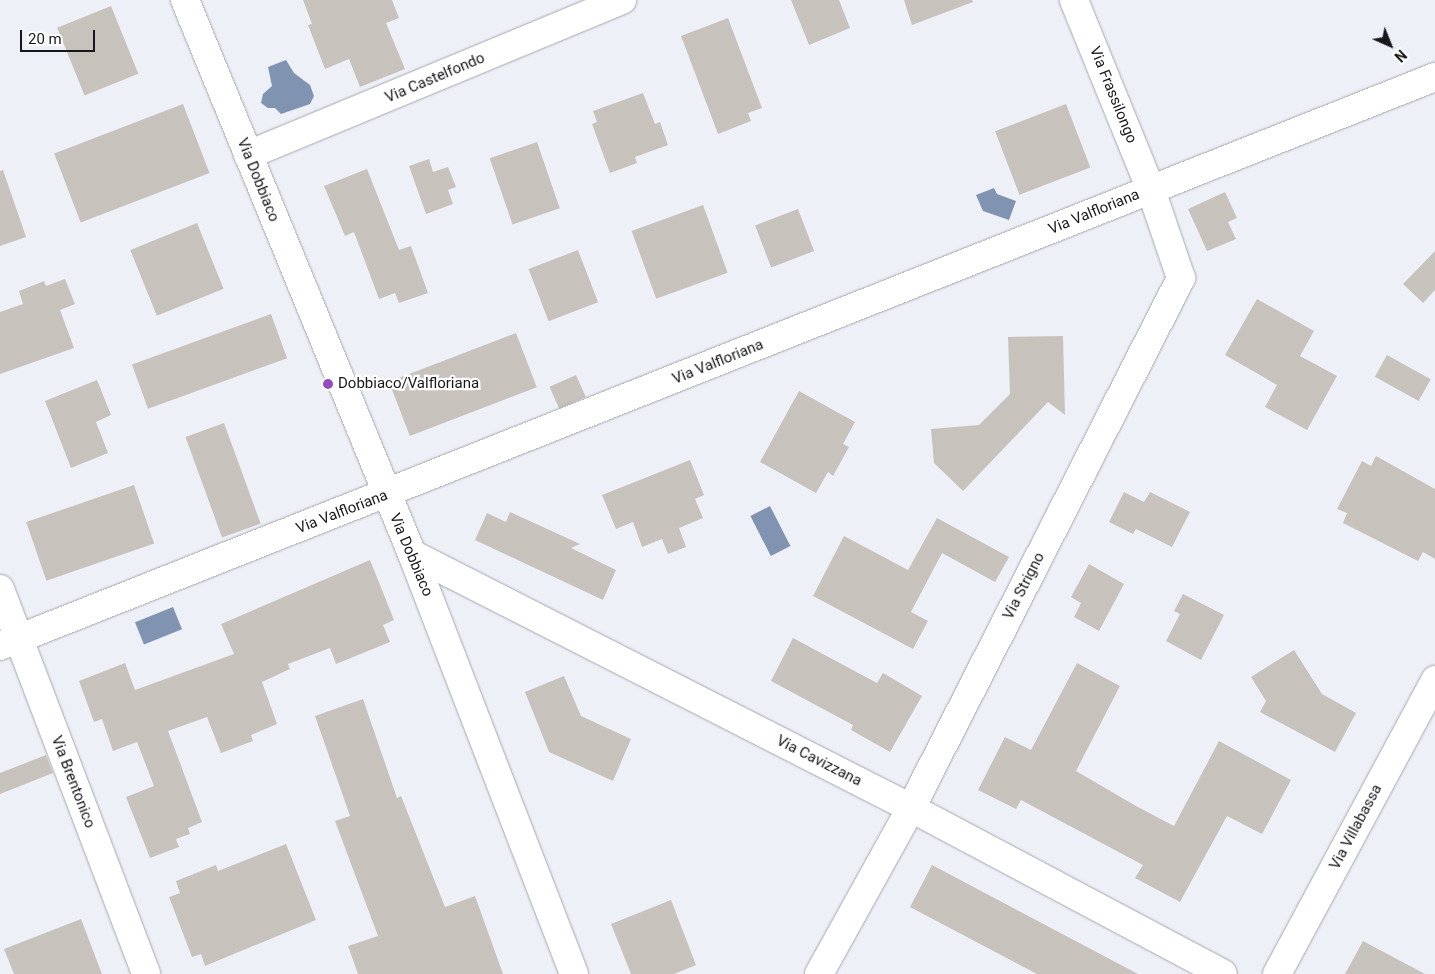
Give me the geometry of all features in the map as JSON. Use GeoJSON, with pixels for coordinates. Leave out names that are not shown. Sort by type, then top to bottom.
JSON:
{"type":"FeatureCollection","features":[{"type":"Feature","properties":{"kind":"street","name":"Via Dobbiaco"},"geometry":{"type":"LineString","coordinates":[[185,0],[385,495],[412,554],[574,974]]}},
{"type":"Feature","properties":{"kind":"street","name":"Via Castelfondo"},"geometry":{"type":"LineString","coordinates":[[248,155],[622,0]]}},
{"type":"Feature","properties":{"kind":"street","name":"Via Frassilongo"},"geometry":{"type":"LineString","coordinates":[[1074,0],[1151,190]]}},
{"type":"Feature","properties":{"kind":"street","name":"Via Valfloriana"},"geometry":{"type":"LineString","coordinates":[[9,642],[385,495],[1435,77]]}},
{"type":"Feature","properties":{"kind":"street","name":"Via Strigno"},"geometry":{"type":"LineString","coordinates":[[819,974],[910,808],[1181,278],[1151,190]]}},
{"type":"Feature","properties":{"kind":"street","name":"Via Cavizzana"},"geometry":{"type":"LineString","coordinates":[[412,554],[910,808],[1223,974]]}},
{"type":"Feature","properties":{"kind":"street","name":"Via Brentonico"},"geometry":{"type":"LineString","coordinates":[[0,589],[9,642],[146,974]]}},
{"type":"Feature","properties":{"kind":"street","name":"Via Villabassa"},"geometry":{"type":"LineString","coordinates":[[1277,974],[1435,680]]}},
{"type":"Feature","properties":{"kind":"water"},"geometry":{"type":"Polygon","coordinates":[[[286,60],[294,73],[310,85],[314,96],[310,104],[281,114],[275,108],[268,108],[261,103],[263,94],[272,86],[268,67],[286,60]]]}},
{"type":"Feature","properties":{"kind":"water"},"geometry":{"type":"Polygon","coordinates":[[[994,188],[997,194],[1016,201],[1009,220],[983,211],[976,195],[994,188]]]}},
{"type":"Feature","properties":{"kind":"water"},"geometry":{"type":"Polygon","coordinates":[[[770,506],[790,546],[771,556],[750,516],[770,506]]]}},
{"type":"Feature","properties":{"kind":"water"},"geometry":{"type":"Polygon","coordinates":[[[173,607],[182,629],[144,645],[135,622],[173,607]]]}},
{"type":"Feature","properties":{"kind":"building"},"geometry":{"type":"Polygon","coordinates":[[[303,0],[392,0],[399,18],[386,23],[405,69],[360,87],[349,59],[325,69],[308,25],[312,24],[303,0]]]}},
{"type":"Feature","properties":{"kind":"building"},"geometry":{"type":"Polygon","coordinates":[[[791,0],[839,0],[850,28],[809,45],[791,0]]]}},
{"type":"Feature","properties":{"kind":"building"},"geometry":{"type":"Polygon","coordinates":[[[904,0],[972,0],[973,2],[912,25],[904,0]]]}},
{"type":"Feature","properties":{"kind":"building"},"geometry":{"type":"Polygon","coordinates":[[[111,6],[138,74],[85,95],[57,28],[111,6]]]}},
{"type":"Feature","properties":{"kind":"building"},"geometry":{"type":"Polygon","coordinates":[[[728,18],[762,108],[748,113],[751,121],[718,134],[681,36],[728,18]]]}},
{"type":"Feature","properties":{"kind":"building"},"geometry":{"type":"Polygon","coordinates":[[[643,93],[655,124],[660,122],[668,145],[635,157],[637,163],[610,173],[592,124],[597,122],[593,111],[643,93]]]}},
{"type":"Feature","properties":{"kind":"building"},"geometry":{"type":"Polygon","coordinates":[[[183,104],[210,173],[81,223],[54,153],[183,104]]]}},
{"type":"Feature","properties":{"kind":"building"},"geometry":{"type":"Polygon","coordinates":[[[1066,104],[1090,167],[1019,195],[995,131],[1066,104]]]}},
{"type":"Feature","properties":{"kind":"building"},"geometry":{"type":"Polygon","coordinates":[[[537,142],[560,208],[513,224],[490,158],[537,142]]]}},
{"type":"Feature","properties":{"kind":"building"},"geometry":{"type":"Polygon","coordinates":[[[429,159],[433,172],[448,167],[456,187],[448,190],[453,204],[426,214],[409,166],[429,159]]]}},
{"type":"Feature","properties":{"kind":"building"},"geometry":{"type":"Polygon","coordinates":[[[367,169],[399,250],[411,246],[428,293],[399,303],[395,293],[379,299],[354,232],[345,236],[324,186],[367,169]]]}},
{"type":"Feature","properties":{"kind":"building"},"geometry":{"type":"Polygon","coordinates":[[[3,170],[26,237],[0,246],[0,171],[3,170]]]}},
{"type":"Feature","properties":{"kind":"building"},"geometry":{"type":"Polygon","coordinates":[[[1225,192],[1237,218],[1228,222],[1236,239],[1207,251],[1188,209],[1225,192]]]}},
{"type":"Feature","properties":{"kind":"building"},"geometry":{"type":"Polygon","coordinates":[[[703,205],[728,273],[656,299],[632,231],[703,205]]]}},
{"type":"Feature","properties":{"kind":"building"},"geometry":{"type":"Polygon","coordinates":[[[798,209],[814,251],[771,267],[755,225],[798,209]]]}},
{"type":"Feature","properties":{"kind":"building"},"geometry":{"type":"Polygon","coordinates":[[[197,223],[224,289],[157,316],[130,250],[197,223]]]}},
{"type":"Feature","properties":{"kind":"building"},"geometry":{"type":"Polygon","coordinates":[[[578,250],[598,302],[549,321],[529,269],[578,250]]]}},
{"type":"Feature","properties":{"kind":"building"},"geometry":{"type":"Polygon","coordinates":[[[1435,251],[1435,290],[1423,303],[1403,284],[1435,251]]]}},
{"type":"Feature","properties":{"kind":"building"},"geometry":{"type":"Polygon","coordinates":[[[65,279],[75,304],[60,310],[74,348],[0,374],[0,312],[23,304],[19,291],[44,281],[46,286],[65,279]]]}},
{"type":"Feature","properties":{"kind":"building"},"geometry":{"type":"Polygon","coordinates":[[[1257,299],[1314,331],[1300,356],[1337,376],[1307,430],[1265,407],[1277,385],[1225,355],[1257,299]]]}},
{"type":"Feature","properties":{"kind":"building"},"geometry":{"type":"Polygon","coordinates":[[[271,314],[287,358],[148,409],[132,365],[271,314]]]}},
{"type":"Feature","properties":{"kind":"building"},"geometry":{"type":"Polygon","coordinates":[[[516,333],[537,387],[410,436],[389,382],[516,333]]]}},
{"type":"Feature","properties":{"kind":"building"},"geometry":{"type":"Polygon","coordinates":[[[1063,336],[1065,415],[1048,402],[963,491],[934,463],[931,429],[979,425],[1010,394],[1008,337],[1063,336]]]}},
{"type":"Feature","properties":{"kind":"building"},"geometry":{"type":"Polygon","coordinates":[[[1387,355],[1431,379],[1419,401],[1375,377],[1387,355]]]}},
{"type":"Feature","properties":{"kind":"building"},"geometry":{"type":"Polygon","coordinates":[[[576,375],[586,397],[559,409],[550,387],[576,375]]]}},
{"type":"Feature","properties":{"kind":"building"},"geometry":{"type":"Polygon","coordinates":[[[97,380],[111,415],[96,422],[108,453],[71,468],[45,401],[97,380]]]}},
{"type":"Feature","properties":{"kind":"building"},"geometry":{"type":"Polygon","coordinates":[[[799,391],[855,422],[843,444],[849,447],[833,476],[828,472],[816,493],[760,462],[799,391]]]}},
{"type":"Feature","properties":{"kind":"building"},"geometry":{"type":"Polygon","coordinates":[[[224,423],[261,524],[222,538],[185,437],[224,423]]]}},
{"type":"Feature","properties":{"kind":"building"},"geometry":{"type":"Polygon","coordinates":[[[1376,456],[1435,489],[1435,559],[1423,552],[1418,561],[1343,523],[1347,513],[1337,509],[1362,461],[1371,466],[1376,456]]]}},
{"type":"Feature","properties":{"kind":"building"},"geometry":{"type":"Polygon","coordinates":[[[690,460],[704,495],[695,499],[703,518],[679,528],[686,547],[668,554],[662,539],[642,547],[633,522],[616,529],[602,495],[690,460]]]}},
{"type":"Feature","properties":{"kind":"building"},"geometry":{"type":"Polygon","coordinates":[[[134,485],[154,544],[46,581],[26,522],[134,485]]]}},
{"type":"Feature","properties":{"kind":"building"},"geometry":{"type":"Polygon","coordinates":[[[1124,492],[1144,502],[1150,492],[1190,512],[1172,547],[1136,529],[1133,534],[1109,522],[1124,492]]]}},
{"type":"Feature","properties":{"kind":"building"},"geometry":{"type":"Polygon","coordinates":[[[510,512],[580,544],[571,548],[616,570],[603,600],[475,540],[487,513],[506,522],[510,512]]]}},
{"type":"Feature","properties":{"kind":"building"},"geometry":{"type":"Polygon","coordinates":[[[937,518],[1009,557],[995,582],[942,553],[911,612],[928,621],[913,649],[813,596],[844,536],[908,570],[937,518]]]}},
{"type":"Feature","properties":{"kind":"building"},"geometry":{"type":"Polygon","coordinates":[[[370,560],[394,620],[383,625],[390,642],[336,664],[330,648],[288,664],[290,669],[262,682],[277,724],[251,735],[253,741],[221,753],[207,717],[168,731],[202,822],[188,828],[190,834],[176,839],[179,847],[150,858],[126,797],[154,786],[137,742],[113,751],[102,719],[94,722],[79,681],[125,663],[135,690],[234,654],[221,624],[370,560]]]}},
{"type":"Feature","properties":{"kind":"building"},"geometry":{"type":"Polygon","coordinates":[[[1089,564],[1124,584],[1099,631],[1074,617],[1081,603],[1071,597],[1089,564]]]}},
{"type":"Feature","properties":{"kind":"building"},"geometry":{"type":"Polygon","coordinates":[[[1183,594],[1224,615],[1201,660],[1166,641],[1180,614],[1174,611],[1183,594]]]}},
{"type":"Feature","properties":{"kind":"building"},"geometry":{"type":"Polygon","coordinates":[[[793,638],[877,683],[883,673],[922,696],[890,752],[851,730],[853,725],[771,681],[793,638]]]}},
{"type":"Feature","properties":{"kind":"building"},"geometry":{"type":"Polygon","coordinates":[[[1294,650],[1322,694],[1356,713],[1335,752],[1260,712],[1266,701],[1251,677],[1294,650]]]}},
{"type":"Feature","properties":{"kind":"building"},"geometry":{"type":"Polygon","coordinates":[[[1077,663],[1120,686],[1076,771],[1136,806],[1174,826],[1219,741],[1291,780],[1262,834],[1227,816],[1180,902],[1135,878],[1143,865],[1021,800],[1016,809],[978,790],[1005,737],[1031,750],[1077,663]]]}},
{"type":"Feature","properties":{"kind":"building"},"geometry":{"type":"Polygon","coordinates":[[[564,676],[581,716],[631,739],[613,781],[549,752],[525,692],[564,676]]]}},
{"type":"Feature","properties":{"kind":"building"},"geometry":{"type":"Polygon","coordinates":[[[363,699],[397,798],[401,796],[445,907],[475,896],[503,974],[358,974],[348,946],[378,936],[335,821],[350,816],[315,716],[363,699]]]}},
{"type":"Feature","properties":{"kind":"building"},"geometry":{"type":"Polygon","coordinates":[[[46,755],[53,773],[0,794],[0,773],[46,755]]]}},
{"type":"Feature","properties":{"kind":"building"},"geometry":{"type":"Polygon","coordinates":[[[286,844],[316,920],[205,966],[201,954],[192,957],[169,897],[180,893],[176,881],[216,865],[218,871],[286,844]]]}},
{"type":"Feature","properties":{"kind":"building"},"geometry":{"type":"Polygon","coordinates":[[[932,865],[1138,974],[1037,974],[910,907],[932,865]]]}},
{"type":"Feature","properties":{"kind":"building"},"geometry":{"type":"Polygon","coordinates":[[[671,900],[696,965],[674,974],[631,974],[611,924],[671,900]]]}},
{"type":"Feature","properties":{"kind":"building"},"geometry":{"type":"Polygon","coordinates":[[[81,919],[102,974],[14,974],[4,949],[81,919]]]}},
{"type":"Feature","properties":{"kind":"building"},"geometry":{"type":"Polygon","coordinates":[[[1363,941],[1425,974],[1345,974],[1363,941]]]}},
{"type":"Feature","properties":{"kind":"place","name":"Dobbiaco/Valfloriana"},"geometry":{"type":"Point","coordinates":[328,384]}}]}
